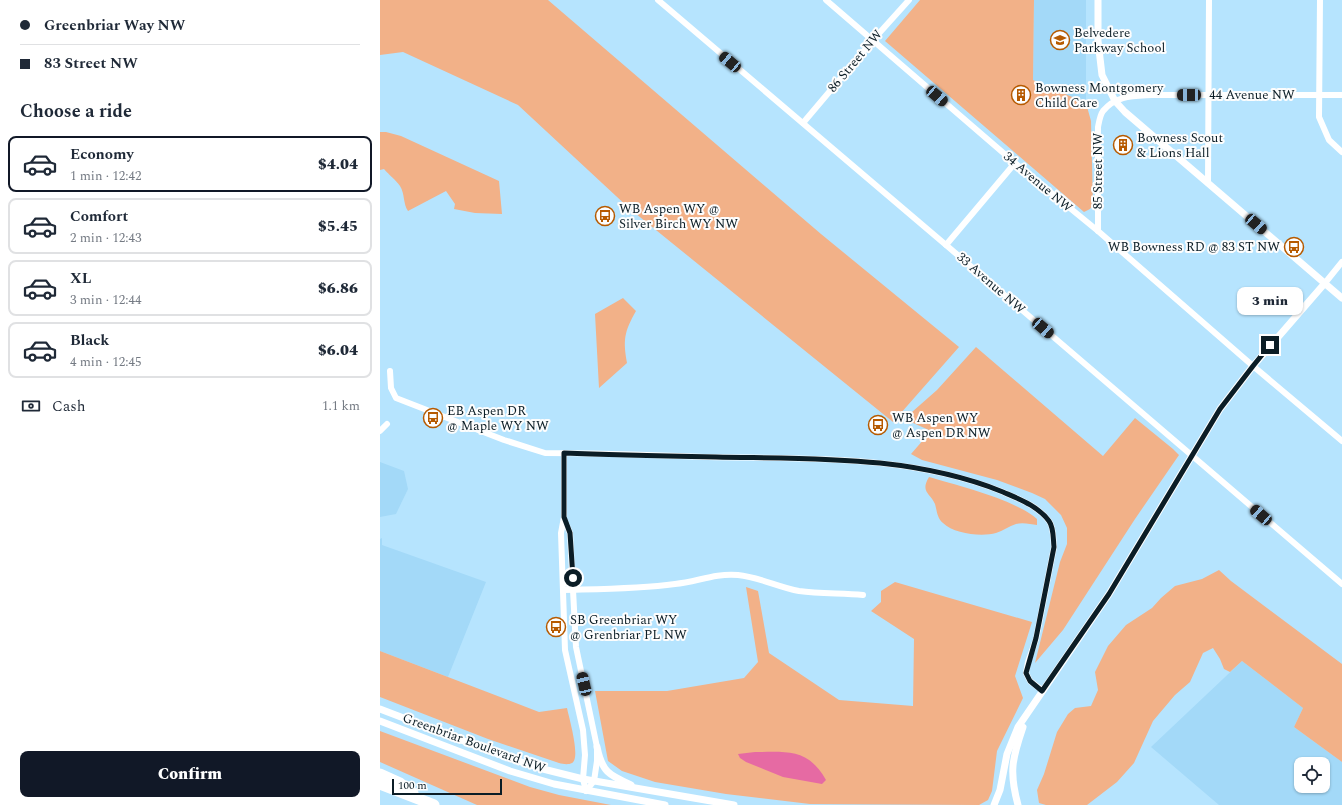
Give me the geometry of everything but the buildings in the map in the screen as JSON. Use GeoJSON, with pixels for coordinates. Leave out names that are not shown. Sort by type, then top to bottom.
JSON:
{"type":"FeatureCollection","features":[{"type":"Feature","properties":{"kind":"highway"},"geometry":{"type":"LineString","coordinates":[[380,774],[400,783],[419,799]]}},
{"type":"Feature","properties":{"kind":"highway"},"geometry":{"type":"LineString","coordinates":[[380,784],[434,805]]}},
{"type":"Feature","properties":{"kind":"street","name":"33 Avenue NW"},"geometry":{"type":"LineString","coordinates":[[658,0],[1342,584]]}},
{"type":"Feature","properties":{"kind":"street","name":"34 Avenue NW"},"geometry":{"type":"LineString","coordinates":[[826,0],[1342,441]]}},
{"type":"Feature","properties":{"kind":"street","name":"86 Street NW"},"geometry":{"type":"LineString","coordinates":[[803,123],[909,0]]}},
{"type":"Feature","properties":{"kind":"street"},"geometry":{"type":"LineString","coordinates":[[1098,0],[1098,42],[1102,75],[1115,101],[1125,112],[1342,298]]}},
{"type":"Feature","properties":{"kind":"street"},"geometry":{"type":"LineString","coordinates":[[1208,183],[1209,0]]}},
{"type":"Feature","properties":{"kind":"street"},"geometry":{"type":"LineString","coordinates":[[1320,0],[1319,117],[1329,140],[1342,152]]}},
{"type":"Feature","properties":{"kind":"street","name":"44 Avenue NW"},"geometry":{"type":"LineString","coordinates":[[1115,101],[1126,96],[1342,96]]}},
{"type":"Feature","properties":{"kind":"street","name":"85 Street NW"},"geometry":{"type":"LineString","coordinates":[[1098,231],[1098,126],[1102,112],[1115,101]]}},
{"type":"Feature","properties":{"kind":"street"},"geometry":{"type":"LineString","coordinates":[[946,245],[1015,163]]}},
{"type":"Feature","properties":{"kind":"street"},"geometry":{"type":"LineString","coordinates":[[994,805],[1000,790],[1010,745],[1018,727],[1109,594],[1220,409],[1253,366],[1342,262]]}},
{"type":"Feature","properties":{"kind":"street"},"geometry":{"type":"LineString","coordinates":[[390,371],[391,388],[396,398],[504,440],[545,453],[847,460],[924,469],[993,488],[1018,499],[1043,514],[1050,522],[1053,532],[1054,547],[1036,638],[1026,673],[1030,681],[1042,691]]}},
{"type":"Feature","properties":{"kind":"street"},"geometry":{"type":"LineString","coordinates":[[380,431],[387,424]]}},
{"type":"Feature","properties":{"kind":"street"},"geometry":{"type":"LineString","coordinates":[[564,453],[564,517],[561,532],[565,650],[584,742],[585,754],[583,779],[586,791]]}},
{"type":"Feature","properties":{"kind":"street"},"geometry":{"type":"LineString","coordinates":[[564,517],[570,533],[576,647],[600,761],[606,770],[617,778],[641,789]]}},
{"type":"Feature","properties":{"kind":"street"},"geometry":{"type":"LineString","coordinates":[[563,590],[660,586],[678,584],[713,576],[738,575],[752,577],[784,588],[800,591],[863,595]]}},
{"type":"Feature","properties":{"kind":"street","name":"Greenbriar Boulevard NW"},"geometry":{"type":"LineString","coordinates":[[380,709],[503,756],[543,769],[583,779],[734,805]]}},
{"type":"Feature","properties":{"kind":"street"},"geometry":{"type":"LineString","coordinates":[[1018,805],[1012,776],[1013,759],[1027,715]]}},
{"type":"Feature","properties":{"kind":"street","name":"Greenbriar Boulevard NW"},"geometry":{"type":"LineString","coordinates":[[380,721],[510,771],[554,784],[665,805]]}},
{"type":"Feature","properties":{"kind":"street"},"geometry":{"type":"LineString","coordinates":[[586,791],[594,781],[597,747]]}},
{"type":"Feature","properties":{"kind":"shaded area"},"geometry":{"type":"Polygon","coordinates":[[[380,0],[548,0],[821,234],[959,347],[893,422],[630,209],[518,105],[403,52],[380,55],[380,0]]]}},
{"type":"Feature","properties":{"kind":"shaded area"},"geometry":{"type":"Polygon","coordinates":[[[920,0],[1034,0],[1033,80],[1086,103],[1091,121],[1093,205],[1090,209],[1084,212],[885,41],[920,0]]]}},
{"type":"Feature","properties":{"kind":"shaded area","name":"Belvedere Parkway School"},"geometry":{"type":"Polygon","coordinates":[[[1034,0],[1086,0],[1086,103],[1033,80],[1034,0]]]}},
{"type":"Feature","properties":{"kind":"shaded area"},"geometry":{"type":"Polygon","coordinates":[[[380,132],[401,136],[499,181],[502,214],[475,213],[454,209],[455,204],[446,191],[408,211],[400,186],[384,169],[380,170],[380,132]]]}},
{"type":"Feature","properties":{"kind":"shaded area"},"geometry":{"type":"Polygon","coordinates":[[[623,298],[636,311],[629,325],[626,336],[625,348],[627,363],[599,388],[595,314],[623,298]]]}},
{"type":"Feature","properties":{"kind":"shaded area"},"geometry":{"type":"Polygon","coordinates":[[[976,347],[1103,456],[1135,418],[1179,455],[1135,519],[1063,630],[1035,663],[1060,562],[1067,544],[1067,528],[1061,515],[1045,499],[1032,493],[997,480],[922,460],[911,454],[931,431],[911,422],[912,412],[937,390],[976,347]]]}},
{"type":"Feature","properties":{"kind":"shaded area"},"geometry":{"type":"Polygon","coordinates":[[[380,462],[404,471],[408,489],[396,514],[380,517],[380,462]]]}},
{"type":"Feature","properties":{"kind":"shaded area"},"geometry":{"type":"Polygon","coordinates":[[[929,477],[986,494],[1015,505],[1037,519],[1037,525],[1018,523],[996,533],[983,535],[968,534],[954,530],[943,523],[938,517],[935,504],[925,486],[929,477]]]}},
{"type":"Feature","properties":{"kind":"shaded area"},"geometry":{"type":"Polygon","coordinates":[[[382,538],[382,545],[486,582],[448,677],[380,651],[380,539],[382,538]]]}},
{"type":"Feature","properties":{"kind":"shaded area"},"geometry":{"type":"Polygon","coordinates":[[[1219,570],[1231,581],[1342,664],[1342,762],[1294,727],[1303,708],[1242,661],[1230,672],[1224,669],[1213,648],[1203,653],[1190,682],[1175,695],[1153,721],[1134,763],[1117,782],[1087,805],[1046,805],[1039,803],[1037,790],[1044,774],[1057,732],[1068,714],[1075,708],[1091,706],[1098,690],[1095,672],[1108,646],[1126,625],[1152,608],[1175,586],[1202,579],[1219,570]]]}},
{"type":"Feature","properties":{"kind":"shaded area"},"geometry":{"type":"Polygon","coordinates":[[[895,582],[1032,622],[1015,676],[1023,698],[997,751],[992,791],[988,800],[979,805],[810,804],[726,794],[655,782],[622,771],[608,761],[595,691],[667,691],[744,678],[758,662],[746,587],[758,591],[769,653],[839,700],[913,706],[914,639],[871,611],[881,602],[881,591],[895,582]]]}},
{"type":"Feature","properties":{"kind":"shaded area"},"geometry":{"type":"Polygon","coordinates":[[[380,651],[539,712],[567,708],[575,746],[574,760],[569,764],[559,763],[488,739],[380,697],[380,651]]]}},
{"type":"Feature","properties":{"kind":"shaded area"},"geometry":{"type":"Polygon","coordinates":[[[1242,661],[1303,708],[1294,727],[1342,762],[1342,805],[1219,805],[1151,747],[1242,661]]]}},
{"type":"Feature","properties":{"kind":"shaded area"},"geometry":{"type":"Polygon","coordinates":[[[380,731],[530,787],[559,795],[611,805],[477,805],[380,762],[380,731]]]}},
{"type":"Feature","properties":{"kind":"shaded area"},"geometry":{"type":"Polygon","coordinates":[[[755,752],[787,752],[804,757],[812,762],[826,780],[822,784],[783,777],[746,762],[740,758],[738,754],[755,752]]]}},
{"type":"Feature","properties":{"kind":"place","name":"Belvedere Parkway School"},"geometry":{"type":"Point","coordinates":[1060,40]}},
{"type":"Feature","properties":{"kind":"place","name":"Bowness Montgomery Child Care"},"geometry":{"type":"Point","coordinates":[1021,95]}},
{"type":"Feature","properties":{"kind":"place","name":"Bowness Scout & Lions Hall"},"geometry":{"type":"Point","coordinates":[1123,145]}},
{"type":"Feature","properties":{"kind":"place","name":"WB Aspen WY @ Silver Birch WY NW"},"geometry":{"type":"Point","coordinates":[605,216]}},
{"type":"Feature","properties":{"kind":"place","name":"WB Bowness RD @ 83 ST NW"},"geometry":{"type":"Point","coordinates":[1294,247]}},
{"type":"Feature","properties":{"kind":"place","name":"EB Aspen DR @ Maple WY NW"},"geometry":{"type":"Point","coordinates":[433,418]}},
{"type":"Feature","properties":{"kind":"place","name":"WB Aspen WY @ Aspen DR NW"},"geometry":{"type":"Point","coordinates":[878,425]}},
{"type":"Feature","properties":{"kind":"place","name":"SB Greenbriar WY @ Grenbriar PL NW"},"geometry":{"type":"Point","coordinates":[556,627]}},
{"type":"Feature","properties":{"kind":"route"},"geometry":{"type":"LineString","coordinates":[[573,578],[570,533],[564,517],[564,453],[847,460],[924,469],[993,488],[1035,508],[1050,522],[1053,532],[1054,547],[1036,638],[1026,673],[1034,686],[1042,691],[1109,594],[1220,409],[1270,345]]}}]}
